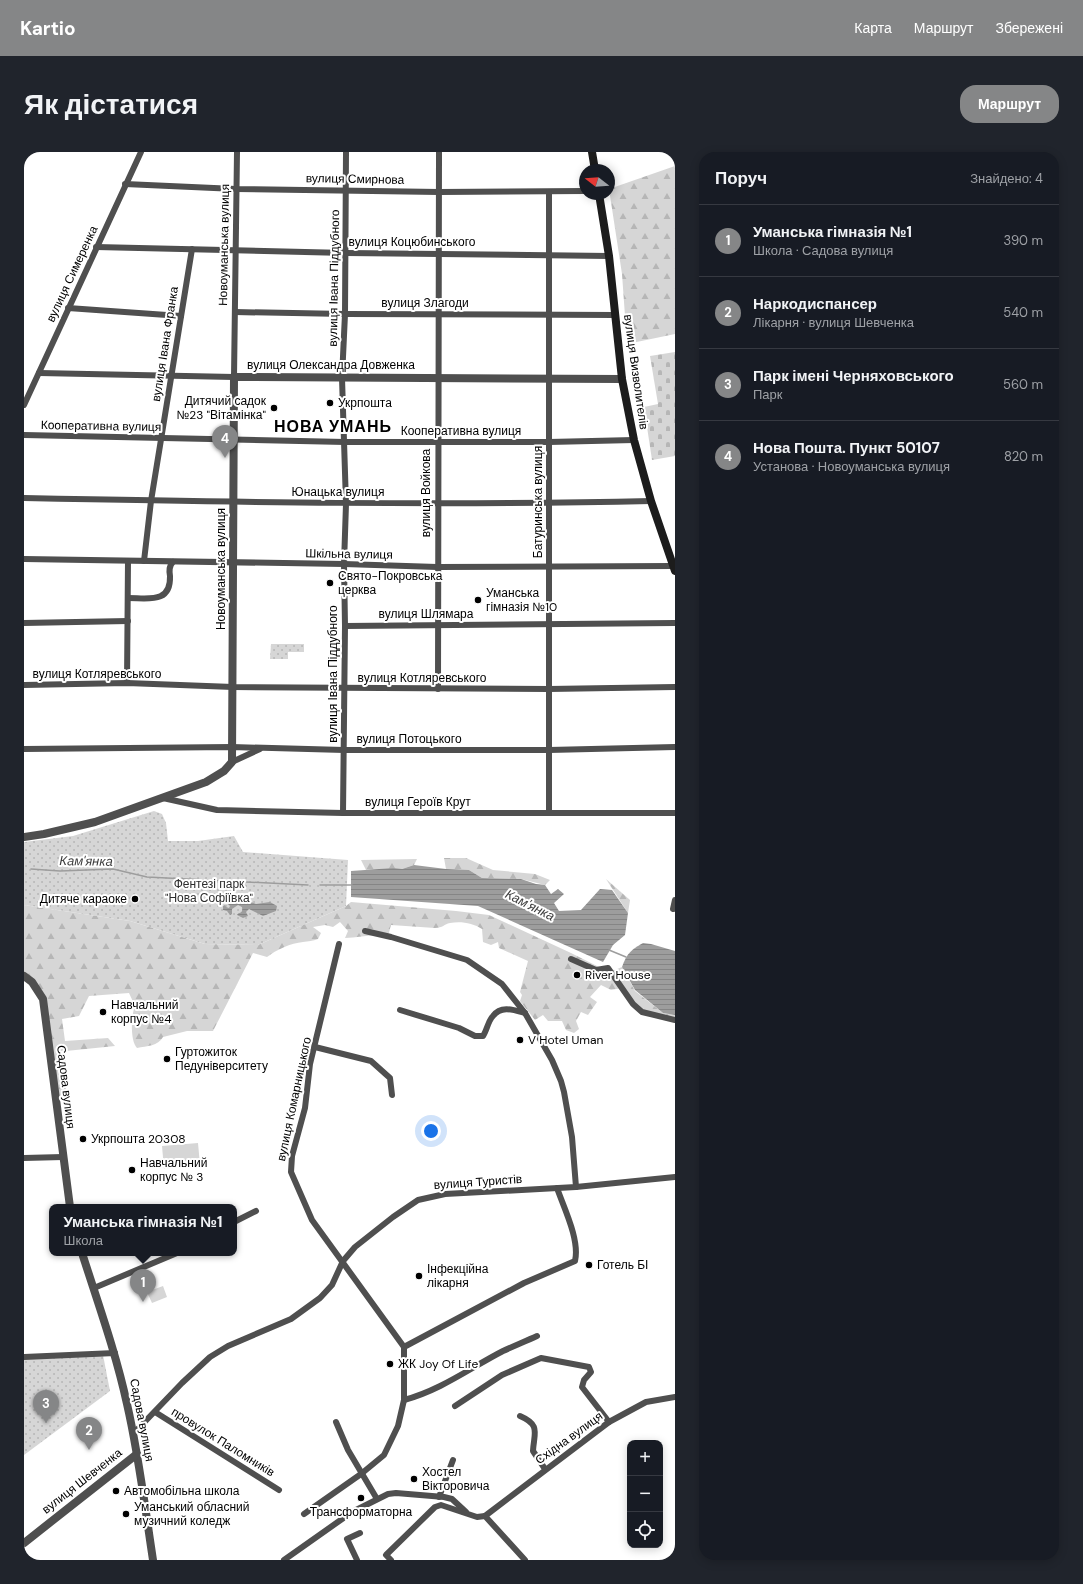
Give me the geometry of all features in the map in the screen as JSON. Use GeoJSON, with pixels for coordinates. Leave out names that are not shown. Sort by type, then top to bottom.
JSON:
{"type":"FeatureCollection","features":[{"type":"Feature","properties":{"kind":"main road"},"geometry":{"type":"LineString","coordinates":[[592,152],[594,164]]}},
{"type":"Feature","properties":{"kind":"main road","name":"вулиця Визволителів"},"geometry":{"type":"LineString","coordinates":[[600,200],[609,256],[622,379],[634,440],[651,501],[674,569]]}},
{"type":"Feature","properties":{"kind":"street","name":"вулиця Симеренка"},"geometry":{"type":"LineString","coordinates":[[24,405],[141,152]]}},
{"type":"Feature","properties":{"kind":"street","name":"Новоуманська вулиця"},"geometry":{"type":"LineString","coordinates":[[232,762],[237,152]]}},
{"type":"Feature","properties":{"kind":"street","name":"вулиця Івана Піддубного"},"geometry":{"type":"LineString","coordinates":[[343,813],[345,626],[344,564],[346,504],[342,378],[345,314],[347,189],[346,152]]}},
{"type":"Feature","properties":{"kind":"street","name":"вулиця Войкова"},"geometry":{"type":"LineString","coordinates":[[438,689],[437,567],[439,152]]}},
{"type":"Feature","properties":{"kind":"street","name":"вулиця Смирнова"},"geometry":{"type":"LineString","coordinates":[[125,184],[236,189],[347,189],[439,192],[579,191]]}},
{"type":"Feature","properties":{"kind":"street","name":"Батуринська вулиця"},"geometry":{"type":"LineString","coordinates":[[549,192],[549,812]]}},
{"type":"Feature","properties":{"kind":"street","name":"вулиця Коцюбинського"},"geometry":{"type":"LineString","coordinates":[[96,247],[346,253],[609,256]]}},
{"type":"Feature","properties":{"kind":"street","name":"вулиця Івана Франка"},"geometry":{"type":"LineString","coordinates":[[144,561],[151,500],[170,376],[192,249]]}},
{"type":"Feature","properties":{"kind":"street"},"geometry":{"type":"LineString","coordinates":[[68,308],[180,316]]}},
{"type":"Feature","properties":{"kind":"street","name":"вулиця Злагоди"},"geometry":{"type":"LineString","coordinates":[[235,312],[615,315]]}},
{"type":"Feature","properties":{"kind":"street","name":"вулиця Олександра Довженка"},"geometry":{"type":"LineString","coordinates":[[39,373],[234,377],[622,379]]}},
{"type":"Feature","properties":{"kind":"street","name":"Кооперативна вулиця"},"geometry":{"type":"LineString","coordinates":[[24,435],[344,442],[548,442],[634,440]]}},
{"type":"Feature","properties":{"kind":"street","name":"Юнацька вулиця"},"geometry":{"type":"LineString","coordinates":[[24,498],[346,504],[549,504],[651,501]]}},
{"type":"Feature","properties":{"kind":"street","name":"Шкільна вулиця"},"geometry":{"type":"LineString","coordinates":[[24,559],[437,567],[674,569]]}},
{"type":"Feature","properties":{"kind":"street"},"geometry":{"type":"LineString","coordinates":[[127,683],[128,561]]}},
{"type":"Feature","properties":{"kind":"street"},"geometry":{"type":"LineString","coordinates":[[128,598],[157,598],[164,595],[168,591],[170,585],[169,567],[173,562]]}},
{"type":"Feature","properties":{"kind":"street"},"geometry":{"type":"LineString","coordinates":[[24,623],[128,621]]}},
{"type":"Feature","properties":{"kind":"street","name":"вулиця Шлямара"},"geometry":{"type":"LineString","coordinates":[[345,626],[675,623]]}},
{"type":"Feature","properties":{"kind":"street","name":"вулиця Котляревського"},"geometry":{"type":"LineString","coordinates":[[24,685],[127,683],[233,687],[549,690],[675,687]]}},
{"type":"Feature","properties":{"kind":"street","name":"вулиця Потоцького"},"geometry":{"type":"LineString","coordinates":[[24,749],[232,747],[261,749],[344,750],[549,750],[675,747]]}},
{"type":"Feature","properties":{"kind":"street"},"geometry":{"type":"LineString","coordinates":[[24,837],[95,822],[163,798],[206,782],[224,771],[232,762],[261,749]]}},
{"type":"Feature","properties":{"kind":"street","name":"вулиця Героїв Крут"},"geometry":{"type":"LineString","coordinates":[[163,798],[216,810],[343,813],[675,813]]}},
{"type":"Feature","properties":{"kind":"street"},"geometry":{"type":"LineString","coordinates":[[673,909],[675,900]]}},
{"type":"Feature","properties":{"kind":"street"},"geometry":{"type":"LineString","coordinates":[[365,931],[391,937],[467,960],[502,984],[525,1013],[552,1060],[564,1092],[572,1137],[576,1187]]}},
{"type":"Feature","properties":{"kind":"street","name":"вулиця Комарницького"},"geometry":{"type":"LineString","coordinates":[[339,944],[310,1064],[305,1108],[292,1156],[291,1172],[312,1220],[404,1347]]}},
{"type":"Feature","properties":{"kind":"street"},"geometry":{"type":"LineString","coordinates":[[571,959],[596,970],[608,968],[633,1004],[642,1012],[675,1020]]}},
{"type":"Feature","properties":{"kind":"street","name":"Садова вулиця"},"geometry":{"type":"LineString","coordinates":[[24,976],[32,982],[43,999],[62,1156],[70,1204]]}},
{"type":"Feature","properties":{"kind":"street"},"geometry":{"type":"LineString","coordinates":[[400,1010],[459,1028],[479,1036],[483,1036],[492,1016],[498,1012],[505,1009],[525,1013]]}},
{"type":"Feature","properties":{"kind":"street"},"geometry":{"type":"LineString","coordinates":[[315,1047],[371,1061],[390,1078],[392,1095]]}},
{"type":"Feature","properties":{"kind":"street"},"geometry":{"type":"LineString","coordinates":[[24,1158],[62,1156]]}},
{"type":"Feature","properties":{"kind":"street","name":"вулиця Туристів"},"geometry":{"type":"LineString","coordinates":[[133,1434],[182,1383],[210,1357],[228,1346],[291,1319],[320,1298],[332,1285],[343,1262],[355,1247],[418,1200],[445,1194],[576,1187],[675,1177]]}},
{"type":"Feature","properties":{"kind":"street"},"geometry":{"type":"LineString","coordinates":[[304,1514],[361,1474],[384,1455],[398,1426],[404,1400],[404,1347],[524,1282],[575,1261],[575,1241],[557,1188]]}},
{"type":"Feature","properties":{"kind":"street"},"geometry":{"type":"LineString","coordinates":[[237,1220],[256,1211]]}},
{"type":"Feature","properties":{"kind":"street","name":"Садова вулиця"},"geometry":{"type":"LineString","coordinates":[[83,1256],[115,1353],[137,1454],[153,1560]]}},
{"type":"Feature","properties":{"kind":"street"},"geometry":{"type":"LineString","coordinates":[[94,1288],[170,1256]]}},
{"type":"Feature","properties":{"kind":"street"},"geometry":{"type":"LineString","coordinates":[[404,1400],[421,1396],[441,1387],[503,1351],[537,1336]]}},
{"type":"Feature","properties":{"kind":"street"},"geometry":{"type":"LineString","coordinates":[[24,1357],[115,1353]]}},
{"type":"Feature","properties":{"kind":"street"},"geometry":{"type":"LineString","coordinates":[[455,1406],[502,1375],[541,1358],[589,1367],[591,1372],[584,1380],[582,1387],[609,1422]]}},
{"type":"Feature","properties":{"kind":"street","name":"Східна вулиця"},"geometry":{"type":"LineString","coordinates":[[486,1516],[545,1469],[609,1422],[646,1402],[675,1396]]}},
{"type":"Feature","properties":{"kind":"street","name":"провулок Паломників"},"geometry":{"type":"LineString","coordinates":[[155,1412],[279,1490]]}},
{"type":"Feature","properties":{"kind":"street"},"geometry":{"type":"LineString","coordinates":[[520,1416],[534,1426],[536,1431],[533,1451],[545,1469]]}},
{"type":"Feature","properties":{"kind":"street"},"geometry":{"type":"LineString","coordinates":[[336,1422],[348,1450],[377,1499]]}},
{"type":"Feature","properties":{"kind":"street","name":"вулиця Шевченка"},"geometry":{"type":"LineString","coordinates":[[25,1539],[137,1454]]}},
{"type":"Feature","properties":{"kind":"street"},"geometry":{"type":"LineString","coordinates":[[439,1497],[453,1460]]}},
{"type":"Feature","properties":{"kind":"street"},"geometry":{"type":"LineString","coordinates":[[284,1560],[352,1512],[388,1494],[396,1493],[439,1497],[452,1500],[466,1512]]}},
{"type":"Feature","properties":{"kind":"street"},"geometry":{"type":"LineString","coordinates":[[391,1560],[386,1555],[435,1507],[444,1505],[477,1517],[486,1516],[525,1560]]}},
{"type":"Feature","properties":{"kind":"street"},"geometry":{"type":"LineString","coordinates":[[356,1558],[347,1539],[360,1533]]}},
{"type":"Feature","properties":{"kind":"green space"},"geometry":{"type":"Polygon","coordinates":[[[675,166],[675,334],[627,344],[622,274],[611,200],[615,200],[615,187],[675,166]]]}},
{"type":"Feature","properties":{"kind":"green space"},"geometry":{"type":"Polygon","coordinates":[[[675,352],[675,456],[652,460],[644,407],[658,404],[650,356],[675,352]]]}},
{"type":"Feature","properties":{"kind":"green space"},"geometry":{"type":"Polygon","coordinates":[[[271,644],[304,644],[304,652],[288,652],[288,659],[270,659],[271,644]]]}},
{"type":"Feature","properties":{"kind":"green space","name":"Фентезі парк \"Нова Софіївка\""},"geometry":{"type":"Polygon","coordinates":[[[154,811],[162,814],[166,823],[168,841],[198,841],[234,836],[243,852],[348,860],[346,906],[258,945],[205,944],[130,921],[24,905],[24,842],[73,836],[154,811]]]}},
{"type":"Feature","properties":{"kind":"green space"},"geometry":{"type":"Polygon","coordinates":[[[444,858],[466,858],[493,870],[535,874],[550,880],[545,885],[521,879],[482,878],[469,870],[446,869],[444,858]]]}},
{"type":"Feature","properties":{"kind":"green space"},"geometry":{"type":"Polygon","coordinates":[[[417,859],[414,865],[402,869],[366,870],[361,860],[417,859]]]}},
{"type":"Feature","properties":{"kind":"green space"},"geometry":{"type":"Polygon","coordinates":[[[606,879],[630,900],[628,913],[606,879]]]}},
{"type":"Feature","properties":{"kind":"green space"},"geometry":{"type":"Polygon","coordinates":[[[351,902],[489,915],[603,969],[615,970],[622,967],[635,991],[663,1013],[675,1015],[675,1020],[642,1012],[622,988],[611,990],[601,985],[590,997],[597,1002],[588,1015],[581,1012],[576,1021],[579,1029],[574,1033],[566,1030],[562,1021],[548,1021],[543,1015],[535,1020],[520,1001],[522,995],[520,992],[528,961],[499,948],[498,942],[491,945],[483,942],[482,929],[478,927],[467,923],[458,922],[435,928],[391,925],[388,936],[378,935],[345,938],[348,931],[340,922],[333,927],[325,925],[313,927],[321,933],[318,939],[289,945],[279,949],[267,957],[253,953],[213,1031],[187,1031],[163,1037],[161,1040],[152,1045],[137,1048],[132,1034],[135,1006],[129,993],[89,996],[79,1016],[62,1019],[65,1041],[108,1038],[115,1046],[66,1051],[66,1096],[56,1102],[43,999],[24,976],[24,905],[130,921],[205,944],[258,945],[346,906],[351,902]]]}},
{"type":"Feature","properties":{"kind":"green space"},"geometry":{"type":"Polygon","coordinates":[[[198,1143],[200,1165],[164,1169],[162,1146],[198,1143]]]}},
{"type":"Feature","properties":{"kind":"green space"},"geometry":{"type":"Polygon","coordinates":[[[163,1286],[167,1297],[152,1303],[147,1292],[163,1286]]]}},
{"type":"Feature","properties":{"kind":"green space"},"geometry":{"type":"Polygon","coordinates":[[[103,1355],[110,1391],[24,1455],[24,1359],[103,1355]]]}},
{"type":"Feature","properties":{"kind":"water"},"geometry":{"type":"Polygon","coordinates":[[[414,865],[469,870],[482,878],[521,879],[536,884],[545,885],[551,894],[558,889],[564,894],[554,903],[559,911],[581,910],[600,889],[612,890],[628,913],[625,935],[613,945],[603,962],[478,906],[351,897],[351,871],[393,868],[402,869],[414,865]]]}},
{"type":"Feature","properties":{"kind":"water"},"geometry":{"type":"Polygon","coordinates":[[[231,896],[235,900],[244,899],[256,904],[270,902],[277,906],[276,911],[263,916],[249,909],[246,912],[248,916],[243,918],[237,915],[242,909],[242,907],[238,905],[232,909],[232,914],[230,915],[227,911],[223,910],[223,906],[225,905],[229,908],[230,906],[228,904],[230,902],[226,901],[222,904],[222,902],[223,899],[231,896]]]}},
{"type":"Feature","properties":{"kind":"water"},"geometry":{"type":"Polygon","coordinates":[[[643,943],[675,951],[675,1015],[663,1013],[635,990],[622,967],[630,952],[643,943]]]}},
{"type":"Feature","properties":{"kind":"waterway","name":"Кам'янка"},"geometry":{"type":"LineString","coordinates":[[31,869],[60,871],[113,869],[147,877],[308,885]]}},
{"type":"Feature","properties":{"kind":"waterway","name":"Кам'янка"},"geometry":{"type":"LineString","coordinates":[[320,885],[352,885]]}},
{"type":"Feature","properties":{"kind":"waterway","name":"Кам'янка"},"geometry":{"type":"LineString","coordinates":[[609,950],[626,957]]}},
{"type":"Feature","properties":{"kind":"place","name":"Укрпошта"},"geometry":{"type":"Point","coordinates":[330,403]}},
{"type":"Feature","properties":{"kind":"place","name":"Дитячий садок №23 \"Вітамінка\""},"geometry":{"type":"Point","coordinates":[274,408]}},
{"type":"Feature","properties":{"kind":"place","name":"Нова Пошта. Пункт 50107"},"geometry":{"type":"Point","coordinates":[225,458]}},
{"type":"Feature","properties":{"kind":"place","name":"Свято-Покровська церква"},"geometry":{"type":"Point","coordinates":[330,583]}},
{"type":"Feature","properties":{"kind":"place","name":"Уманська гімназія №10"},"geometry":{"type":"Point","coordinates":[478,600]}},
{"type":"Feature","properties":{"kind":"place","name":"Дитяче караоке"},"geometry":{"type":"Point","coordinates":[135,899]}},
{"type":"Feature","properties":{"kind":"place","name":"River House"},"geometry":{"type":"Point","coordinates":[577,975]}},
{"type":"Feature","properties":{"kind":"place","name":"Навчальний корпус №4"},"geometry":{"type":"Point","coordinates":[103,1012]}},
{"type":"Feature","properties":{"kind":"place","name":"V Hotel Uman"},"geometry":{"type":"Point","coordinates":[520,1040]}},
{"type":"Feature","properties":{"kind":"place","name":"Гуртожиток Педуніверситету"},"geometry":{"type":"Point","coordinates":[167,1059]}},
{"type":"Feature","properties":{"kind":"place","name":"Укрпошта 20308"},"geometry":{"type":"Point","coordinates":[83,1139]}},
{"type":"Feature","properties":{"kind":"place","name":"Навчальний корпус № 3"},"geometry":{"type":"Point","coordinates":[132,1170]}},
{"type":"Feature","properties":{"kind":"place","name":"Готель БІ"},"geometry":{"type":"Point","coordinates":[589,1265]}},
{"type":"Feature","properties":{"kind":"place","name":"Інфекційна лікарня"},"geometry":{"type":"Point","coordinates":[419,1276]}},
{"type":"Feature","properties":{"kind":"place","name":"Уманська гімназія №1"},"geometry":{"type":"Point","coordinates":[143,1302]}},
{"type":"Feature","properties":{"kind":"place","name":"ЖК Joy Of Life"},"geometry":{"type":"Point","coordinates":[390,1364]}},
{"type":"Feature","properties":{"kind":"place","name":"Парк імені Черняховського"},"geometry":{"type":"Point","coordinates":[46,1423]}},
{"type":"Feature","properties":{"kind":"place","name":"Наркодиспансер"},"geometry":{"type":"Point","coordinates":[89,1450]}},
{"type":"Feature","properties":{"kind":"place","name":"Хостел Вікторовича"},"geometry":{"type":"Point","coordinates":[414,1479]}},
{"type":"Feature","properties":{"kind":"place","name":"Автомобільна школа"},"geometry":{"type":"Point","coordinates":[116,1491]}},
{"type":"Feature","properties":{"kind":"place","name":"Трансформаторна"},"geometry":{"type":"Point","coordinates":[361,1498]}},
{"type":"Feature","properties":{"kind":"place","name":"Уманський обласний музичний коледж"},"geometry":{"type":"Point","coordinates":[126,1514]}},
{"type":"Feature","properties":{"kind":"district","name":"НОВА УМАНЬ"},"geometry":{"type":"Point","coordinates":[333,426]}}]}
